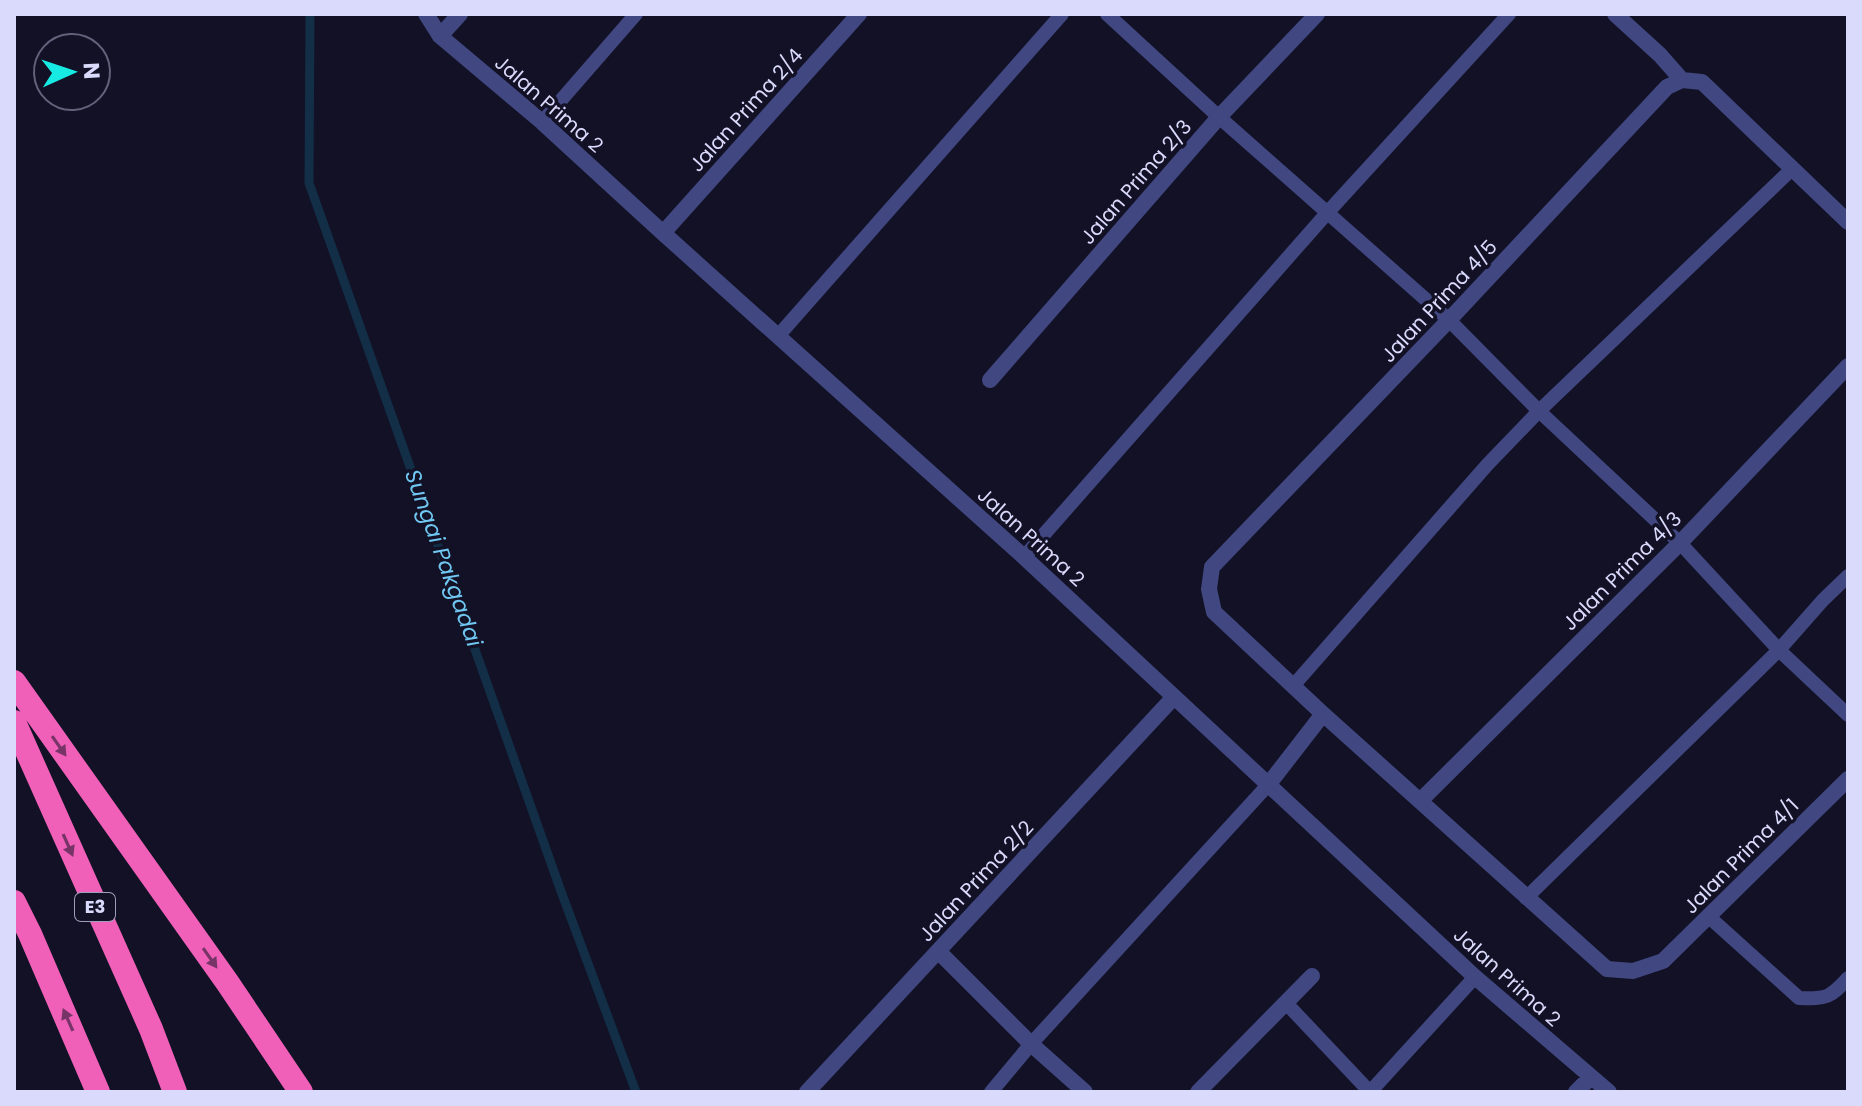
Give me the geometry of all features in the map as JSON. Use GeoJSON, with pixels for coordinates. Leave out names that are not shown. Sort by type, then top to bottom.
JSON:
{"type":"FeatureCollection","features":[{"type":"Feature","properties":{"kind":"highway"},"geometry":{"type":"LineString","coordinates":[[14,682],[219,970],[301,1092]]}},
{"type":"Feature","properties":{"kind":"highway","name":"E3"},"geometry":{"type":"LineString","coordinates":[[14,722],[151,1029],[175,1092]]}},
{"type":"Feature","properties":{"kind":"highway"},"geometry":{"type":"LineString","coordinates":[[14,902],[98,1092]]}},
{"type":"Feature","properties":{"kind":"street","name":"Jalan Prima 2"},"geometry":{"type":"LineString","coordinates":[[426,14],[440,36],[542,122],[1024,557],[1475,977],[1609,1092]]}},
{"type":"Feature","properties":{"kind":"street"},"geometry":{"type":"LineString","coordinates":[[440,36],[460,14]]}},
{"type":"Feature","properties":{"kind":"street","name":"Jalan Prima 2/4"},"geometry":{"type":"LineString","coordinates":[[663,233],[859,14]]}},
{"type":"Feature","properties":{"kind":"street","name":"Jalan Prima 2/3"},"geometry":{"type":"LineString","coordinates":[[990,380],[1219,117],[1317,14]]}},
{"type":"Feature","properties":{"kind":"street"},"geometry":{"type":"LineString","coordinates":[[1615,14],[1682,80],[1702,82],[1847,221]]}},
{"type":"Feature","properties":{"kind":"street","name":"Jalan Prima 4/5"},"geometry":{"type":"LineString","coordinates":[[1293,686],[1214,612],[1209,589],[1212,567],[1667,87],[1682,80]]}},
{"type":"Feature","properties":{"kind":"street","name":"Jalan Prima 4/3"},"geometry":{"type":"LineString","coordinates":[[1420,801],[1680,543],[1848,366]]}},
{"type":"Feature","properties":{"kind":"street"},"geometry":{"type":"LineString","coordinates":[[1293,686],[1526,898]]}},
{"type":"Feature","properties":{"kind":"street","name":"Jalan Prima 2/2"},"geometry":{"type":"LineString","coordinates":[[807,1092],[1174,697]]}},
{"type":"Feature","properties":{"kind":"street"},"geometry":{"type":"LineString","coordinates":[[1268,785],[1323,714]]}},
{"type":"Feature","properties":{"kind":"street","name":"Jalan Prima 4/1"},"geometry":{"type":"LineString","coordinates":[[1526,898],[1607,969],[1633,971],[1663,961],[1848,779]]}},
{"type":"Feature","properties":{"kind":"street"},"geometry":{"type":"LineString","coordinates":[[938,951],[1031,1044],[1085,1092]]}},
{"type":"Feature","properties":{"kind":"street"},"geometry":{"type":"LineString","coordinates":[[1198,1092],[1312,976]]}},
{"type":"Feature","properties":{"kind":"street"},"geometry":{"type":"LineString","coordinates":[[1576,1092],[1590,1078]]}},
{"type":"Feature","properties":{"kind":"lane"},"geometry":{"type":"LineString","coordinates":[[542,122],[636,14]]}},
{"type":"Feature","properties":{"kind":"lane"},"geometry":{"type":"LineString","coordinates":[[778,336],[1062,14]]}},
{"type":"Feature","properties":{"kind":"lane"},"geometry":{"type":"LineString","coordinates":[[1107,14],[1449,320],[1539,411],[1680,543],[1779,650],[1848,715]]}},
{"type":"Feature","properties":{"kind":"lane"},"geometry":{"type":"LineString","coordinates":[[1024,557],[1328,212],[1509,14]]}},
{"type":"Feature","properties":{"kind":"lane"},"geometry":{"type":"LineString","coordinates":[[1293,686],[1487,465],[1539,411],[1792,169]]}},
{"type":"Feature","properties":{"kind":"lane"},"geometry":{"type":"LineString","coordinates":[[1526,898],[1779,650],[1848,576]]}},
{"type":"Feature","properties":{"kind":"lane"},"geometry":{"type":"LineString","coordinates":[[991,1092],[1031,1044],[1268,785]]}},
{"type":"Feature","properties":{"kind":"lane"},"geometry":{"type":"LineString","coordinates":[[1708,916],[1799,998],[1817,999],[1834,994],[1848,978]]}},
{"type":"Feature","properties":{"kind":"lane"},"geometry":{"type":"LineString","coordinates":[[1286,1003],[1370,1092],[1475,977]]}},
{"type":"Feature","properties":{"kind":"waterway","name":"Sungai Pakgadai"},"geometry":{"type":"LineString","coordinates":[[310,14],[309,183],[562,894],[636,1092]]}}]}
